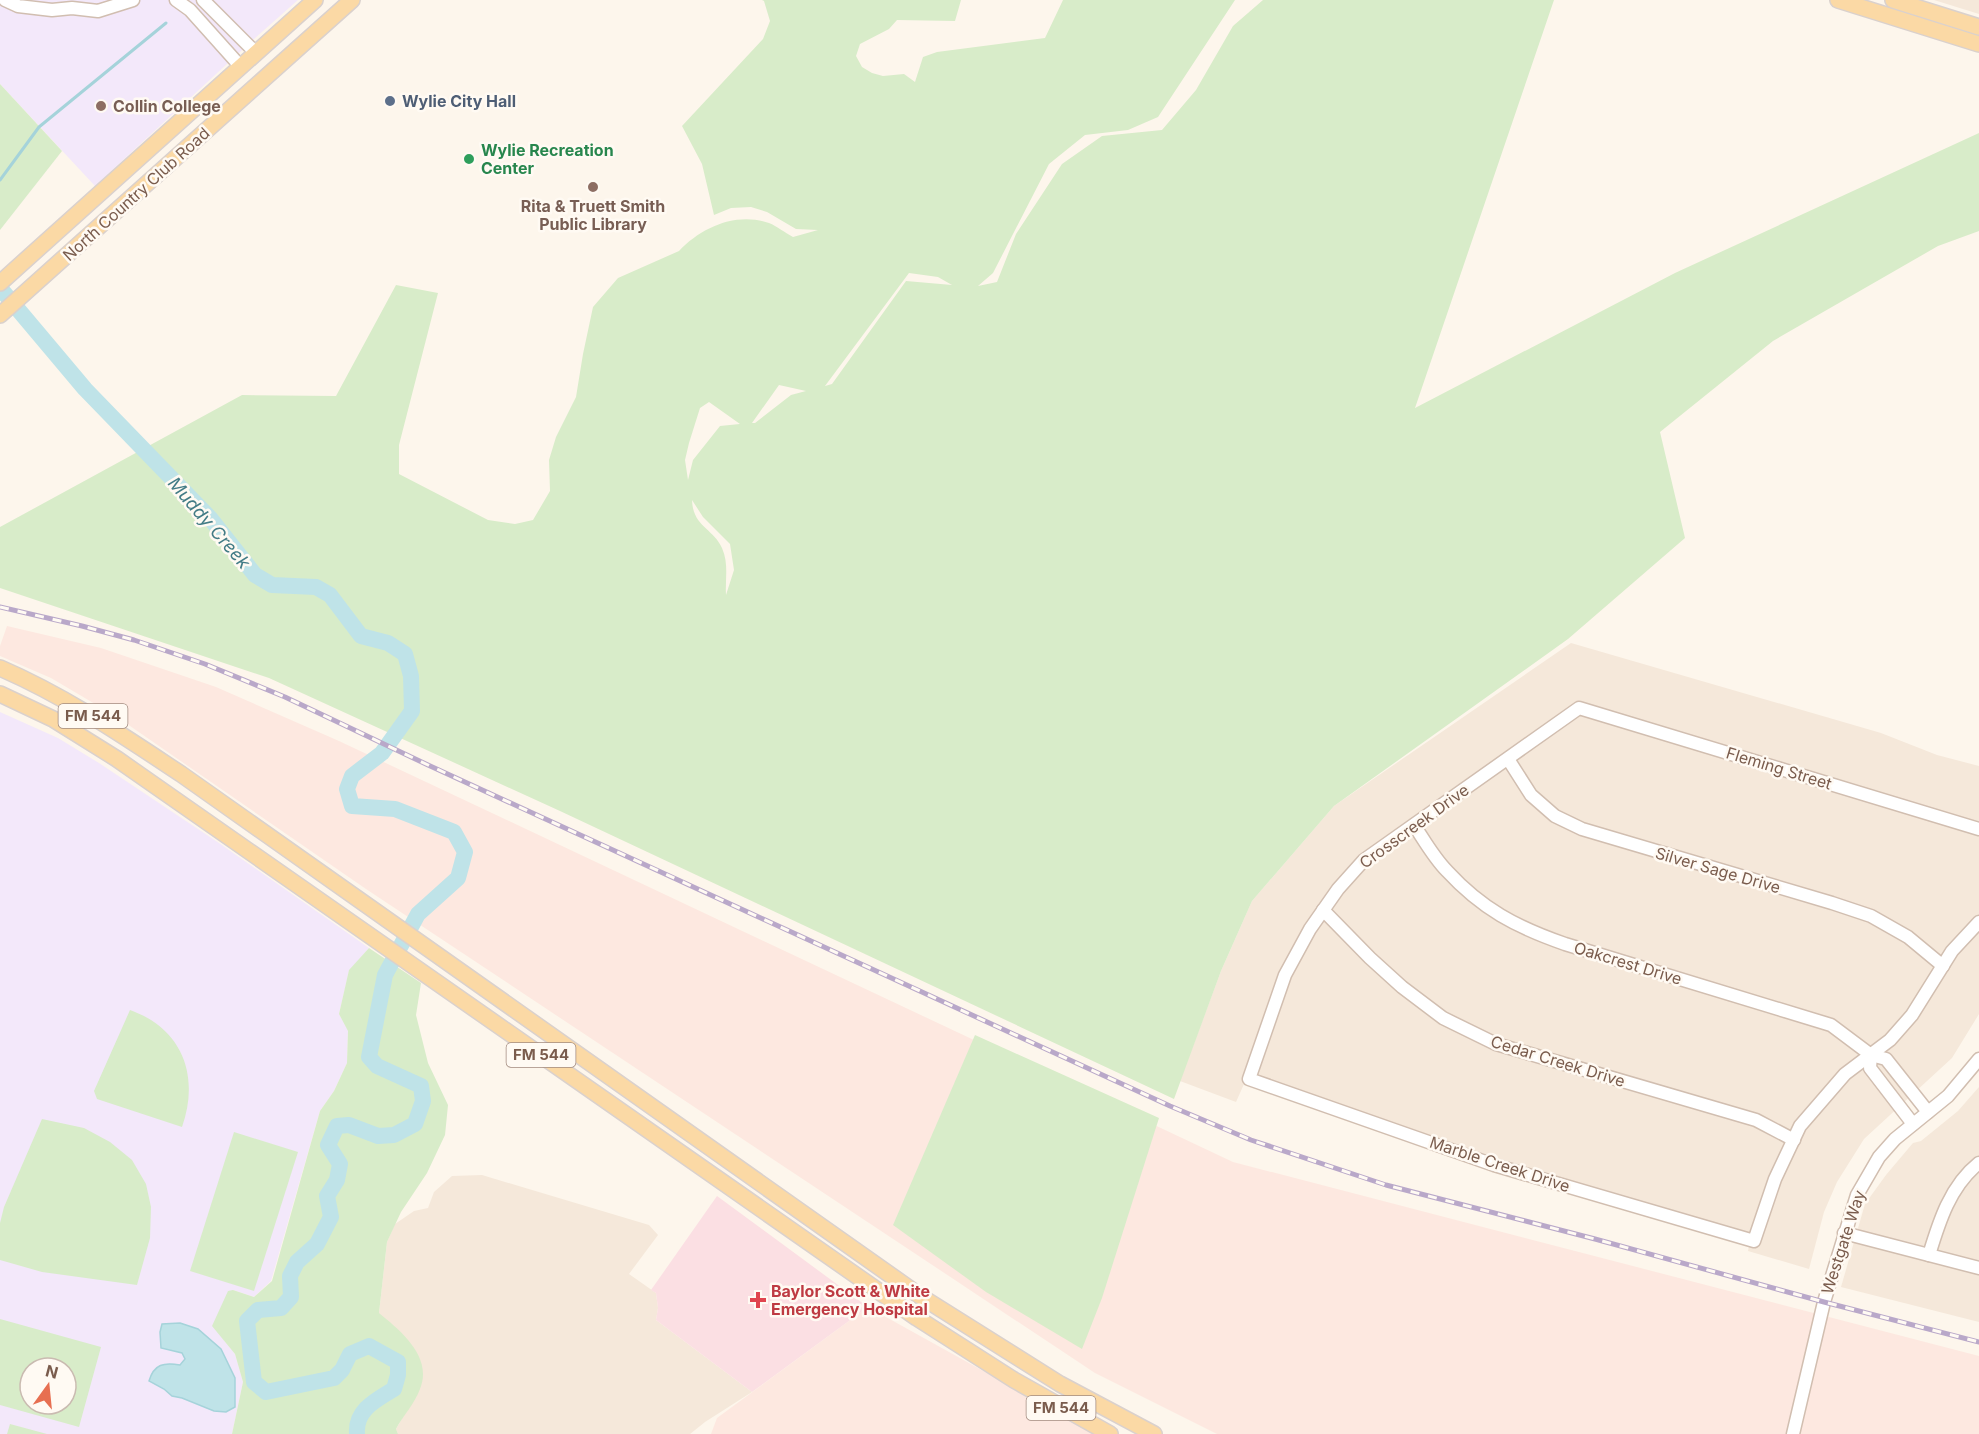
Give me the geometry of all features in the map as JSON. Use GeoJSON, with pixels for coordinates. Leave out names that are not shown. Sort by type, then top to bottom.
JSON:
{"type":"FeatureCollection","features":[{"type":"Feature","properties":{"kind":"main road","name":"North Country Club Road"},"geometry":{"type":"LineString","coordinates":[[0,283],[315,0]]}},
{"type":"Feature","properties":{"kind":"main road","name":"North Country Club Road"},"geometry":{"type":"LineString","coordinates":[[0,315],[352,0]]}},
{"type":"Feature","properties":{"kind":"main road"},"geometry":{"type":"LineString","coordinates":[[1838,0],[1979,44]]}},
{"type":"Feature","properties":{"kind":"main road"},"geometry":{"type":"LineString","coordinates":[[1893,0],[1979,27]]}},
{"type":"Feature","properties":{"kind":"main road"},"geometry":{"type":"LineString","coordinates":[[1923,26],[1937,25],[1979,37]]}},
{"type":"Feature","properties":{"kind":"main road"},"geometry":{"type":"LineString","coordinates":[[256,53],[262,81]]}},
{"type":"Feature","properties":{"kind":"main road"},"geometry":{"type":"LineString","coordinates":[[241,67],[262,81]]}},
{"type":"Feature","properties":{"kind":"main road","name":"FM 544"},"geometry":{"type":"LineString","coordinates":[[0,668],[79,708],[180,774],[930,1302],[1060,1384],[1154,1434]]}},
{"type":"Feature","properties":{"kind":"main road","name":"FM 544"},"geometry":{"type":"LineString","coordinates":[[0,694],[53,719],[117,759],[917,1318],[1050,1402],[1109,1434]]}},
{"type":"Feature","properties":{"kind":"main road"},"geometry":{"type":"LineString","coordinates":[[167,794],[180,774]]}},
{"type":"Feature","properties":{"kind":"main road"},"geometry":{"type":"LineString","coordinates":[[714,1176],[726,1160]]}},
{"type":"Feature","properties":{"kind":"street"},"geometry":{"type":"LineString","coordinates":[[5,0],[18,6],[41,9],[72,8],[98,11],[133,0]]}},
{"type":"Feature","properties":{"kind":"street"},"geometry":{"type":"LineString","coordinates":[[72,8],[87,0]]}},
{"type":"Feature","properties":{"kind":"street"},"geometry":{"type":"LineString","coordinates":[[176,0],[190,10],[241,67]]}},
{"type":"Feature","properties":{"kind":"street"},"geometry":{"type":"LineString","coordinates":[[203,0],[256,53]]}},
{"type":"Feature","properties":{"kind":"street","name":"Crosscreek Drive"},"geometry":{"type":"LineString","coordinates":[[1249,1079],[1285,975],[1310,929],[1338,889],[1365,860],[1579,708]]}},
{"type":"Feature","properties":{"kind":"street","name":"Fleming Street"},"geometry":{"type":"LineString","coordinates":[[1579,708],[1979,829]]}},
{"type":"Feature","properties":{"kind":"street","name":"Silver Sage Drive"},"geometry":{"type":"LineString","coordinates":[[1508,759],[1531,795],[1555,816],[1582,829],[1871,916],[1908,937],[1943,966]]}},
{"type":"Feature","properties":{"kind":"street","name":"Oakcrest Drive"},"geometry":{"type":"LineString","coordinates":[[1414,825],[1445,869],[1471,895],[1527,931],[1832,1025],[1871,1055],[1886,1059],[1928,1112]]}},
{"type":"Feature","properties":{"kind":"street","name":"Cedar Creek Drive"},"geometry":{"type":"LineString","coordinates":[[1323,910],[1402,987],[1443,1018],[1496,1044],[1756,1120],[1794,1140]]}},
{"type":"Feature","properties":{"kind":"street"},"geometry":{"type":"LineString","coordinates":[[1794,1140],[1800,1126],[1845,1074],[1890,1040],[1912,1015],[1952,951],[1979,922]]}},
{"type":"Feature","properties":{"kind":"street"},"geometry":{"type":"LineString","coordinates":[[1871,1055],[1870,1068],[1913,1124]]}},
{"type":"Feature","properties":{"kind":"street","name":"Westgate Way"},"geometry":{"type":"LineString","coordinates":[[1793,1434],[1824,1302],[1857,1195],[1866,1178],[1895,1139],[1948,1096],[1979,1059]]}},
{"type":"Feature","properties":{"kind":"street","name":"Marble Creek Drive"},"geometry":{"type":"LineString","coordinates":[[1249,1079],[1494,1165],[1754,1241],[1775,1179],[1794,1140]]}},
{"type":"Feature","properties":{"kind":"street"},"geometry":{"type":"LineString","coordinates":[[1929,1255],[1942,1215],[1953,1193],[1979,1163]]}},
{"type":"Feature","properties":{"kind":"street"},"geometry":{"type":"LineString","coordinates":[[1844,1233],[1979,1268]]}},
{"type":"Feature","properties":{"kind":"street"},"geometry":{"type":"LineString","coordinates":[[1109,1434],[1118,1414]]}},
{"type":"Feature","properties":{"kind":"shaded area","name":"Collin College"},"geometry":{"type":"Polygon","coordinates":[[[0,0],[298,0],[95,186],[0,84],[0,0]]]}},
{"type":"Feature","properties":{"kind":"shaded area"},"geometry":{"type":"Polygon","coordinates":[[[1934,0],[1979,0],[1979,14],[1934,0]]]}},
{"type":"Feature","properties":{"kind":"shaded area"},"geometry":{"type":"Polygon","coordinates":[[[7,626],[101,648],[216,687],[339,741],[1233,1162],[1979,1356],[1979,1434],[1217,1434],[1095,1373],[366,889],[117,717],[51,678],[0,656],[0,646],[7,626]]]}},
{"type":"Feature","properties":{"kind":"shaded area"},"geometry":{"type":"Polygon","coordinates":[[[1571,643],[1881,733],[1937,755],[1979,766],[1979,1014],[1952,1058],[1864,1139],[1837,1182],[1824,1212],[1809,1269],[1748,1251],[1749,1246],[1478,1167],[1244,1084],[1236,1102],[1180,1081],[1221,971],[1252,901],[1334,806],[1571,643]]]}},
{"type":"Feature","properties":{"kind":"shaded area"},"geometry":{"type":"Polygon","coordinates":[[[0,712],[58,738],[99,763],[219,843],[369,948],[349,971],[339,1014],[348,1030],[347,1063],[334,1091],[320,1111],[271,1281],[254,1297],[233,1290],[213,1326],[235,1354],[243,1382],[232,1434],[0,1434],[0,712]]]}},
{"type":"Feature","properties":{"kind":"shaded area"},"geometry":{"type":"Polygon","coordinates":[[[1979,1087],[1979,1322],[1841,1287],[1865,1204],[1913,1143],[1921,1141],[1958,1111],[1979,1087]]]}},
{"type":"Feature","properties":{"kind":"shaded area"},"geometry":{"type":"Polygon","coordinates":[[[482,1175],[649,1225],[658,1235],[629,1274],[656,1293],[658,1308],[656,1320],[752,1392],[690,1434],[398,1434],[396,1429],[407,1410],[379,1313],[387,1242],[395,1224],[414,1211],[428,1208],[434,1192],[452,1176],[482,1175]]]}},
{"type":"Feature","properties":{"kind":"shaded area","name":"Baylor Scott & White Emergency Hospital"},"geometry":{"type":"Polygon","coordinates":[[[717,1196],[868,1307],[752,1392],[656,1320],[658,1308],[656,1293],[651,1290],[717,1196]]]}},
{"type":"Feature","properties":{"kind":"shaded area"},"geometry":{"type":"Polygon","coordinates":[[[868,1307],[1097,1434],[711,1434],[717,1418],[868,1307]]]}},
{"type":"Feature","properties":{"kind":"green space"},"geometry":{"type":"Polygon","coordinates":[[[762,0],[961,0],[955,21],[897,20],[889,29],[860,44],[856,56],[862,67],[883,76],[904,74],[915,82],[923,57],[937,52],[1045,38],[1063,0],[1235,0],[1158,117],[1128,130],[1085,135],[1049,164],[993,273],[978,286],[997,282],[1016,234],[1062,164],[1102,136],[1162,130],[1196,90],[1233,26],[1263,0],[1554,0],[1415,408],[1675,273],[1979,133],[1979,231],[1938,246],[1773,341],[1660,432],[1685,538],[1568,639],[1334,806],[1252,901],[1221,971],[1174,1099],[560,811],[269,678],[0,588],[0,527],[242,395],[336,396],[396,285],[438,293],[399,445],[399,474],[488,520],[515,524],[533,520],[550,491],[549,460],[556,437],[576,397],[593,307],[618,278],[679,251],[688,242],[709,229],[732,221],[744,219],[769,223],[793,237],[818,230],[796,229],[767,212],[751,207],[731,208],[714,215],[702,164],[682,126],[763,39],[770,21],[762,0]],[[909,273],[825,386],[832,384],[906,281],[952,285],[938,277],[909,273]],[[779,385],[752,423],[791,395],[806,391],[779,385]],[[709,402],[700,408],[685,460],[688,480],[693,460],[720,426],[740,424],[709,402]],[[692,500],[693,509],[700,522],[722,548],[726,566],[726,595],[734,570],[730,544],[703,517],[692,500]]]}},
{"type":"Feature","properties":{"kind":"green space"},"geometry":{"type":"Polygon","coordinates":[[[0,84],[62,151],[0,230],[0,84]]]}},
{"type":"Feature","properties":{"kind":"green space"},"geometry":{"type":"Polygon","coordinates":[[[369,948],[421,983],[416,1015],[428,1063],[448,1105],[445,1135],[427,1173],[401,1212],[387,1242],[379,1313],[397,1328],[419,1356],[423,1377],[420,1389],[396,1429],[398,1434],[232,1434],[243,1382],[235,1354],[212,1326],[228,1291],[233,1290],[254,1297],[272,1281],[320,1111],[334,1091],[347,1063],[348,1031],[339,1014],[349,970],[369,948]]]}},
{"type":"Feature","properties":{"kind":"green space"},"geometry":{"type":"Polygon","coordinates":[[[130,1010],[149,1019],[164,1030],[182,1055],[189,1083],[189,1097],[182,1127],[97,1099],[94,1091],[130,1010]]]}},
{"type":"Feature","properties":{"kind":"green space"},"geometry":{"type":"Polygon","coordinates":[[[975,1035],[1159,1118],[1102,1298],[1082,1349],[986,1292],[893,1225],[975,1035]]]}},
{"type":"Feature","properties":{"kind":"green space"},"geometry":{"type":"Polygon","coordinates":[[[42,1119],[84,1128],[110,1142],[132,1160],[146,1184],[151,1207],[150,1238],[137,1285],[42,1272],[0,1260],[0,1223],[4,1207],[42,1119]]]}},
{"type":"Feature","properties":{"kind":"green space"},"geometry":{"type":"Polygon","coordinates":[[[234,1132],[298,1152],[254,1291],[190,1271],[234,1132]]]}},
{"type":"Feature","properties":{"kind":"green space"},"geometry":{"type":"Polygon","coordinates":[[[0,1319],[101,1347],[79,1427],[40,1416],[78,1416],[78,1356],[18,1356],[18,1410],[0,1405],[0,1319]]]}},
{"type":"Feature","properties":{"kind":"green space"},"geometry":{"type":"Polygon","coordinates":[[[10,1424],[47,1434],[7,1434],[10,1424]]]}},
{"type":"Feature","properties":{"kind":"water"},"geometry":{"type":"Polygon","coordinates":[[[180,1323],[198,1329],[221,1349],[235,1378],[235,1407],[226,1412],[214,1411],[172,1396],[149,1381],[151,1375],[160,1366],[180,1365],[185,1359],[182,1353],[161,1348],[162,1324],[180,1323]]]}},
{"type":"Feature","properties":{"kind":"waterway"},"geometry":{"type":"LineString","coordinates":[[0,180],[39,127],[166,23]]}},
{"type":"Feature","properties":{"kind":"waterway","name":"Muddy Creek"},"geometry":{"type":"LineString","coordinates":[[0,288],[85,389],[210,518],[255,575],[272,585],[316,587],[330,595],[361,636],[388,643],[405,654],[411,676],[412,711],[382,753],[352,776],[347,789],[352,806],[395,809],[454,832],[465,852],[458,878],[418,914],[385,975],[369,1057],[377,1066],[421,1086],[423,1101],[415,1124],[394,1135],[378,1136],[349,1125],[337,1126],[328,1145],[340,1164],[337,1180],[327,1196],[331,1217],[317,1244],[297,1262],[290,1276],[291,1297],[281,1308],[258,1310],[247,1321],[254,1382],[266,1392],[334,1378],[342,1370],[350,1354],[369,1346],[398,1362],[398,1375],[394,1389],[363,1412],[359,1418],[357,1434]]}},
{"type":"Feature","properties":{"kind":"railway"},"geometry":{"type":"LineString","coordinates":[[0,607],[134,640],[205,664],[285,697],[1170,1106],[1251,1140],[1386,1185],[1979,1342]]}},
{"type":"Feature","properties":{"kind":"place","name":"Wylie City Hall"},"geometry":{"type":"Point","coordinates":[390,101]}},
{"type":"Feature","properties":{"kind":"place","name":"Collin College"},"geometry":{"type":"Point","coordinates":[101,106]}},
{"type":"Feature","properties":{"kind":"place","name":"Wylie Recreation Center"},"geometry":{"type":"Point","coordinates":[469,159]}},
{"type":"Feature","properties":{"kind":"place","name":"Rita & Truett Smith Public Library"},"geometry":{"type":"Point","coordinates":[593,187]}},
{"type":"Feature","properties":{"kind":"place","name":"Baylor Scott & White Emergency Hospital"},"geometry":{"type":"Point","coordinates":[758,1300]}}]}
